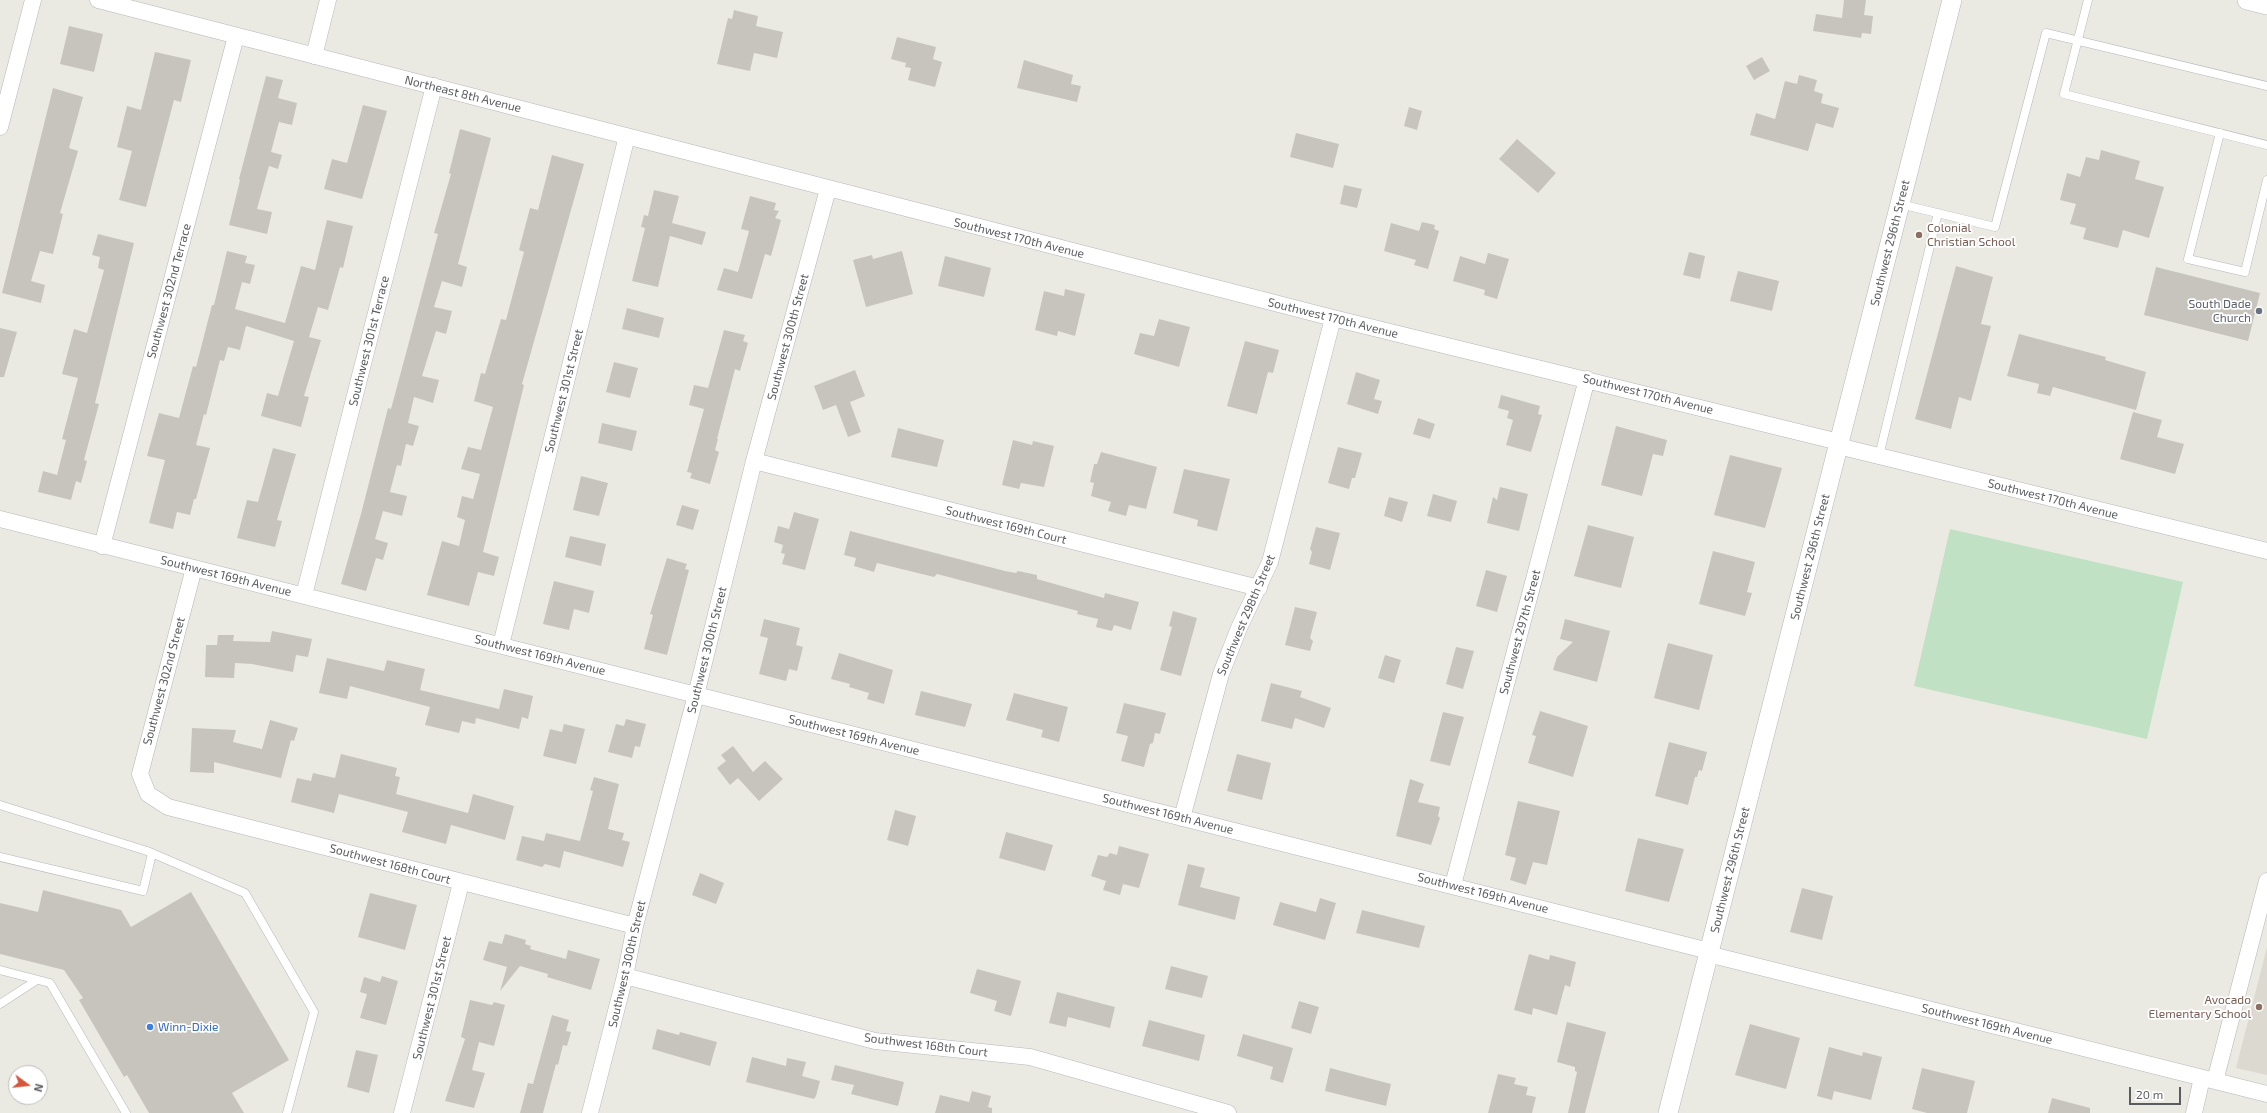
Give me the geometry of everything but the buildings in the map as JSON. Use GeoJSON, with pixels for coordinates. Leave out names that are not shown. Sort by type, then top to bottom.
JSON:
{"type":"FeatureCollection","features":[{"type":"Feature","properties":{"kind":"street"},"geometry":{"type":"LineString","coordinates":[[0,127],[33,0]]}},
{"type":"Feature","properties":{"kind":"street","name":"Northeast 8th Avenue"},"geometry":{"type":"LineString","coordinates":[[98,0],[828,189]]}},
{"type":"Feature","properties":{"kind":"street"},"geometry":{"type":"LineString","coordinates":[[314,56],[328,0]]}},
{"type":"Feature","properties":{"kind":"street","name":"Southwest 296th Street"},"geometry":{"type":"LineString","coordinates":[[1668,1113],[1952,0]]}},
{"type":"Feature","properties":{"kind":"street"},"geometry":{"type":"LineString","coordinates":[[2247,0],[2267,5]]}},
{"type":"Feature","properties":{"kind":"street","name":"Southwest 302nd Terrace"},"geometry":{"type":"LineString","coordinates":[[102,546],[236,36]]}},
{"type":"Feature","properties":{"kind":"street","name":"Southwest 301st Terrace"},"geometry":{"type":"LineString","coordinates":[[304,595],[434,86]]}},
{"type":"Feature","properties":{"kind":"street","name":"Southwest 301st Street"},"geometry":{"type":"LineString","coordinates":[[501,645],[627,136]]}},
{"type":"Feature","properties":{"kind":"street","name":"Southwest 170th Avenue"},"geometry":{"type":"LineString","coordinates":[[828,189],[1333,318],[1587,379],[1839,444],[1879,456],[2267,551]]}},
{"type":"Feature","properties":{"kind":"street","name":"Southwest 300th Street"},"geometry":{"type":"LineString","coordinates":[[590,1113],[625,976],[635,926],[696,695],[754,461],[828,189]]}},
{"type":"Feature","properties":{"kind":"street","name":"Southwest 298th Street"},"geometry":{"type":"LineString","coordinates":[[1182,818],[1221,674],[1239,628],[1270,562],[1333,318]]}},
{"type":"Feature","properties":{"kind":"street","name":"Southwest 297th Street"},"geometry":{"type":"LineString","coordinates":[[1454,885],[1587,379]]}},
{"type":"Feature","properties":{"kind":"street","name":"Southwest 169th Court"},"geometry":{"type":"LineString","coordinates":[[754,461],[1259,588]]}},
{"type":"Feature","properties":{"kind":"street","name":"Southwest 169th Avenue"},"geometry":{"type":"LineString","coordinates":[[0,519],[1182,818],[1454,885],[1708,953],[2267,1094]]}},
{"type":"Feature","properties":{"kind":"street","name":"Southwest 302nd Street"},"geometry":{"type":"LineString","coordinates":[[148,794],[140,774],[194,568]]}},
{"type":"Feature","properties":{"kind":"street","name":"Southwest 168th Court"},"geometry":{"type":"LineString","coordinates":[[148,794],[168,807],[461,883],[635,926]]}},
{"type":"Feature","properties":{"kind":"street"},"geometry":{"type":"LineString","coordinates":[[2194,1113],[2209,1079],[2267,881]]}},
{"type":"Feature","properties":{"kind":"street","name":"Southwest 301st Street"},"geometry":{"type":"LineString","coordinates":[[402,1113],[461,883]]}},
{"type":"Feature","properties":{"kind":"street","name":"Southwest 168th Court"},"geometry":{"type":"LineString","coordinates":[[625,976],[875,1041],[1030,1057],[1228,1113]]}},
{"type":"Feature","properties":{"kind":"lane"},"geometry":{"type":"LineString","coordinates":[[2088,0],[2064,94],[2267,145]]}},
{"type":"Feature","properties":{"kind":"lane"},"geometry":{"type":"LineString","coordinates":[[1900,204],[1995,227],[2046,33],[2267,86]]}},
{"type":"Feature","properties":{"kind":"lane"},"geometry":{"type":"LineString","coordinates":[[2220,133],[2188,259],[2245,272],[2267,180]]}},
{"type":"Feature","properties":{"kind":"lane"},"geometry":{"type":"LineString","coordinates":[[1879,456],[1938,213]]}},
{"type":"Feature","properties":{"kind":"lane"},"geometry":{"type":"LineString","coordinates":[[0,805],[152,854],[245,893],[314,1012],[287,1113]]}},
{"type":"Feature","properties":{"kind":"lane"},"geometry":{"type":"LineString","coordinates":[[0,857],[143,891],[152,854]]}},
{"type":"Feature","properties":{"kind":"lane"},"geometry":{"type":"LineString","coordinates":[[0,970],[50,983],[126,1113]]}},
{"type":"Feature","properties":{"kind":"lane"},"geometry":{"type":"LineString","coordinates":[[0,1004],[37,980]]}},
{"type":"Feature","properties":{"kind":"shaded area","name":"Avocado Elementary School"},"geometry":{"type":"Polygon","coordinates":[[[2267,947],[2267,1075],[2236,1068],[2267,947]]]}},
{"type":"Feature","properties":{"kind":"green space"},"geometry":{"type":"Polygon","coordinates":[[[1950,529],[2183,582],[2147,739],[1914,686],[1950,529]]]}},
{"type":"Feature","properties":{"kind":"place","name":"Colonial Christian School"},"geometry":{"type":"Point","coordinates":[1919,235]}},
{"type":"Feature","properties":{"kind":"place","name":"South Dade Church"},"geometry":{"type":"Point","coordinates":[2259,311]}},
{"type":"Feature","properties":{"kind":"place","name":"Avocado Elementary School"},"geometry":{"type":"Point","coordinates":[2259,1007]}},
{"type":"Feature","properties":{"kind":"place","name":"Winn-Dixie"},"geometry":{"type":"Point","coordinates":[150,1027]}}]}
